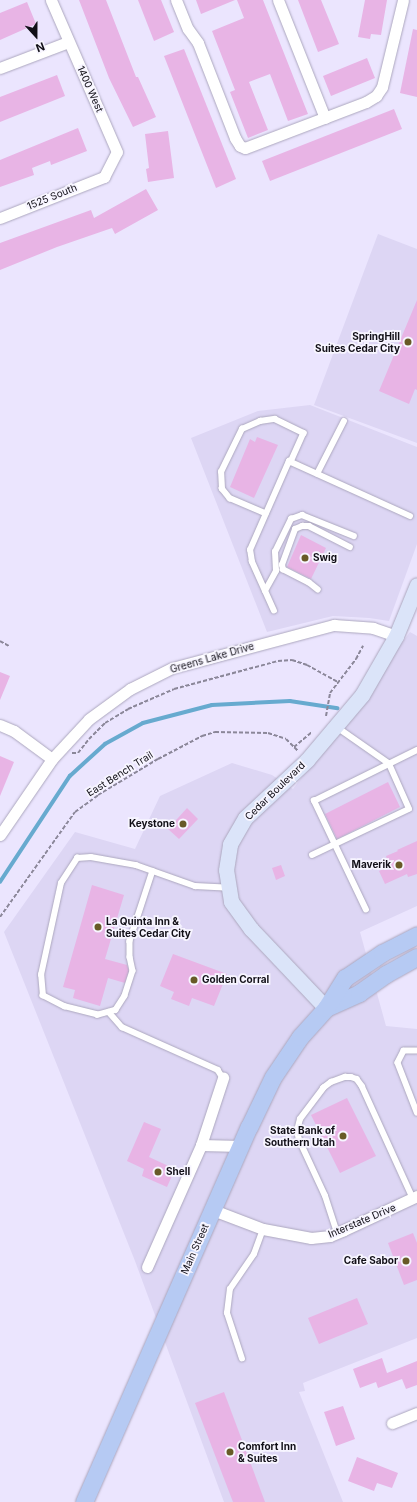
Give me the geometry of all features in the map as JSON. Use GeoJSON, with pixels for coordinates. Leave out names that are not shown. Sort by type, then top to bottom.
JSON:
{"type":"FeatureCollection","features":[{"type":"Feature","properties":{"kind":"main road"},"geometry":{"type":"LineString","coordinates":[[326,1008],[345,978],[382,954],[417,935]]}},
{"type":"Feature","properties":{"kind":"main road"},"geometry":{"type":"LineString","coordinates":[[326,1008],[359,994],[386,974],[417,958]]}},
{"type":"Feature","properties":{"kind":"main road","name":"Main Street"},"geometry":{"type":"LineString","coordinates":[[84,1502],[266,1090],[282,1062],[309,1025],[326,1008]]}},
{"type":"Feature","properties":{"kind":"street","name":"1400 West"},"geometry":{"type":"LineString","coordinates":[[51,0],[68,42],[118,152],[104,177]]}},
{"type":"Feature","properties":{"kind":"street"},"geometry":{"type":"LineString","coordinates":[[176,0],[188,29],[198,43],[235,138],[240,146],[245,148],[366,102],[379,91],[382,87],[404,0]]}},
{"type":"Feature","properties":{"kind":"street"},"geometry":{"type":"LineString","coordinates":[[278,0],[325,118]]}},
{"type":"Feature","properties":{"kind":"street"},"geometry":{"type":"LineString","coordinates":[[0,68],[68,42]]}},
{"type":"Feature","properties":{"kind":"street","name":"1525 South"},"geometry":{"type":"LineString","coordinates":[[0,218],[104,177]]}},
{"type":"Feature","properties":{"kind":"street","name":"Cedar Boulevard"},"geometry":{"type":"LineString","coordinates":[[326,1008],[251,929],[231,901],[226,870],[230,844],[245,818],[307,760],[330,723],[362,695],[396,636],[417,585]]}},
{"type":"Feature","properties":{"kind":"street","name":"Greens Lake Drive"},"geometry":{"type":"LineString","coordinates":[[0,835],[52,759],[89,719],[130,689],[172,668],[334,625],[373,628],[396,636]]}},
{"type":"Feature","properties":{"kind":"street"},"geometry":{"type":"LineString","coordinates":[[0,725],[14,731],[52,759]]}},
{"type":"Feature","properties":{"kind":"street"},"geometry":{"type":"LineString","coordinates":[[147,1267],[201,1145],[223,1078]]}},
{"type":"Feature","properties":{"kind":"street"},"geometry":{"type":"LineString","coordinates":[[201,1145],[241,1146]]}},
{"type":"Feature","properties":{"kind":"street","name":"Interstate Drive"},"geometry":{"type":"LineString","coordinates":[[213,1210],[263,1229],[311,1238],[337,1233],[370,1220],[415,1197]]}},
{"type":"Feature","properties":{"kind":"street"},"geometry":{"type":"LineString","coordinates":[[392,1423],[417,1413]]}},
{"type":"Feature","properties":{"kind":"lane"},"geometry":{"type":"LineString","coordinates":[[266,514],[230,499],[222,489],[221,472],[242,429],[260,421],[275,419],[304,433],[291,462],[289,461],[266,514],[250,550],[252,562],[274,611]]}},
{"type":"Feature","properties":{"kind":"lane"},"geometry":{"type":"LineString","coordinates":[[317,474],[344,421]]}},
{"type":"Feature","properties":{"kind":"lane"},"geometry":{"type":"LineString","coordinates":[[291,462],[410,516]]}},
{"type":"Feature","properties":{"kind":"lane"},"geometry":{"type":"LineString","coordinates":[[265,591],[276,571],[275,552],[291,518],[302,515],[354,536]]}},
{"type":"Feature","properties":{"kind":"lane"},"geometry":{"type":"LineString","coordinates":[[283,570],[282,565],[295,529],[302,526],[309,526],[350,547]]}},
{"type":"Feature","properties":{"kind":"lane"},"geometry":{"type":"LineString","coordinates":[[276,571],[283,570],[318,590]]}},
{"type":"Feature","properties":{"kind":"lane"},"geometry":{"type":"LineString","coordinates":[[312,855],[409,809],[389,764],[330,723]]}},
{"type":"Feature","properties":{"kind":"lane"},"geometry":{"type":"LineString","coordinates":[[366,910],[314,801],[417,750]]}},
{"type":"Feature","properties":{"kind":"lane"},"geometry":{"type":"LineString","coordinates":[[153,871],[130,941],[130,957],[133,971],[125,996],[116,1010],[98,1015],[65,1008],[43,996],[41,975],[61,883],[77,858],[91,857],[136,865],[153,871],[195,886],[229,888]]}},
{"type":"Feature","properties":{"kind":"lane"},"geometry":{"type":"LineString","coordinates":[[109,1012],[122,1027],[218,1070],[223,1078]]}},
{"type":"Feature","properties":{"kind":"lane"},"geometry":{"type":"LineString","coordinates":[[417,1051],[404,1051],[398,1063],[417,1112]]}},
{"type":"Feature","properties":{"kind":"lane"},"geometry":{"type":"LineString","coordinates":[[337,1233],[325,1196],[299,1140],[297,1131],[300,1119],[323,1088],[331,1082],[345,1077],[357,1079],[362,1086],[415,1197]]}},
{"type":"Feature","properties":{"kind":"lane"},"geometry":{"type":"LineString","coordinates":[[242,1359],[227,1313],[230,1289],[254,1254],[263,1229]]}},
{"type":"Feature","properties":{"kind":"path"},"geometry":{"type":"LineString","coordinates":[[0,641],[9,646]]}},
{"type":"Feature","properties":{"kind":"path"},"geometry":{"type":"LineString","coordinates":[[330,723],[328,711],[330,693],[363,646]]}},
{"type":"Feature","properties":{"kind":"path"},"geometry":{"type":"LineString","coordinates":[[63,747],[72,753],[78,753],[88,739],[105,723],[128,709],[160,695],[278,661],[292,660],[307,665],[338,682]]}},
{"type":"Feature","properties":{"kind":"path"},"geometry":{"type":"LineString","coordinates":[[294,747],[316,729]]}},
{"type":"Feature","properties":{"kind":"path","name":"East Bench Trail"},"geometry":{"type":"LineString","coordinates":[[0,917],[75,812],[98,795],[158,759],[202,736],[215,732],[268,733],[286,739],[307,760]]}},
{"type":"Feature","properties":{"kind":"shaded area"},"geometry":{"type":"Polygon","coordinates":[[[378,234],[417,249],[417,443],[314,405],[378,234]]]}},
{"type":"Feature","properties":{"kind":"shaded area"},"geometry":{"type":"Polygon","coordinates":[[[310,405],[417,447],[417,544],[389,621],[369,618],[333,616],[267,632],[191,438],[258,411],[310,405]]]}},
{"type":"Feature","properties":{"kind":"shaded area"},"geometry":{"type":"Polygon","coordinates":[[[410,632],[417,636],[417,906],[360,932],[386,1026],[417,1029],[417,1338],[303,1383],[305,1391],[299,1392],[343,1502],[224,1502],[135,1261],[4,932],[75,832],[135,849],[160,796],[232,763],[272,775],[293,789],[410,632]]]}},
{"type":"Feature","properties":{"kind":"building"},"geometry":{"type":"Polygon","coordinates":[[[79,0],[106,0],[136,77],[138,77],[156,117],[133,127],[109,78],[79,0]]]}},
{"type":"Feature","properties":{"kind":"building"},"geometry":{"type":"Polygon","coordinates":[[[138,0],[161,0],[174,32],[154,41],[138,0]]]}},
{"type":"Feature","properties":{"kind":"building"},"geometry":{"type":"Polygon","coordinates":[[[196,0],[235,0],[201,14],[196,0]]]}},
{"type":"Feature","properties":{"kind":"building"},"geometry":{"type":"Polygon","coordinates":[[[237,0],[263,0],[308,114],[288,121],[270,74],[249,82],[268,130],[248,138],[230,92],[235,90],[212,31],[244,18],[237,0]]]}},
{"type":"Feature","properties":{"kind":"building"},"geometry":{"type":"Polygon","coordinates":[[[298,0],[321,0],[339,44],[318,52],[298,0]]]}},
{"type":"Feature","properties":{"kind":"building"},"geometry":{"type":"Polygon","coordinates":[[[365,0],[387,0],[381,35],[371,34],[370,39],[358,37],[365,0]]]}},
{"type":"Feature","properties":{"kind":"building"},"geometry":{"type":"Polygon","coordinates":[[[27,2],[36,24],[0,40],[0,13],[27,2]]]}},
{"type":"Feature","properties":{"kind":"building"},"geometry":{"type":"Polygon","coordinates":[[[413,29],[417,30],[417,97],[400,93],[413,29]]]}},
{"type":"Feature","properties":{"kind":"building"},"geometry":{"type":"Polygon","coordinates":[[[184,49],[236,179],[216,188],[164,56],[184,49]]]}},
{"type":"Feature","properties":{"kind":"building"},"geometry":{"type":"Polygon","coordinates":[[[367,58],[375,78],[331,96],[323,76],[367,58]]]}},
{"type":"Feature","properties":{"kind":"building"},"geometry":{"type":"Polygon","coordinates":[[[57,75],[65,96],[0,122],[0,97],[57,75]]]}},
{"type":"Feature","properties":{"kind":"building"},"geometry":{"type":"Polygon","coordinates":[[[394,109],[402,129],[270,181],[262,161],[394,109]]]}},
{"type":"Feature","properties":{"kind":"building"},"geometry":{"type":"Polygon","coordinates":[[[78,128],[87,151],[51,165],[50,161],[32,168],[34,175],[0,187],[0,160],[78,128]]]}},
{"type":"Feature","properties":{"kind":"building"},"geometry":{"type":"Polygon","coordinates":[[[168,131],[174,178],[148,182],[146,169],[149,168],[145,134],[168,131]]]}},
{"type":"Feature","properties":{"kind":"building"},"geometry":{"type":"Polygon","coordinates":[[[146,189],[158,210],[115,234],[112,228],[57,247],[0,270],[0,243],[91,210],[94,218],[146,189]]]}},
{"type":"Feature","properties":{"kind":"building","name":"SpringHill Suites Cedar City"},"geometry":{"type":"Polygon","coordinates":[[[417,300],[417,390],[415,389],[409,404],[379,391],[417,300]]]}},
{"type":"Feature","properties":{"kind":"building"},"geometry":{"type":"Polygon","coordinates":[[[257,437],[278,445],[254,498],[230,487],[250,439],[255,442],[257,437]]]}},
{"type":"Feature","properties":{"kind":"building","name":"Swig"},"geometry":{"type":"Polygon","coordinates":[[[301,535],[326,548],[311,579],[287,567],[301,535]]]}},
{"type":"Feature","properties":{"kind":"building"},"geometry":{"type":"Polygon","coordinates":[[[0,672],[10,676],[0,700],[0,672]]]}},
{"type":"Feature","properties":{"kind":"building"},"geometry":{"type":"Polygon","coordinates":[[[0,756],[14,762],[0,796],[0,756]]]}},
{"type":"Feature","properties":{"kind":"building","name":"Maverik"},"geometry":{"type":"Polygon","coordinates":[[[388,782],[400,807],[337,839],[325,814],[388,782]]]}},
{"type":"Feature","properties":{"kind":"building","name":"Keystone"},"geometry":{"type":"Polygon","coordinates":[[[187,808],[198,819],[179,839],[168,829],[187,808]]]}},
{"type":"Feature","properties":{"kind":"building","name":"Maverik"},"geometry":{"type":"Polygon","coordinates":[[[417,841],[417,874],[408,877],[407,874],[385,884],[379,871],[383,869],[380,862],[387,859],[386,856],[417,841]]]}},
{"type":"Feature","properties":{"kind":"building"},"geometry":{"type":"Polygon","coordinates":[[[281,865],[285,876],[276,880],[272,868],[281,865]]]}},
{"type":"Feature","properties":{"kind":"building","name":"La Quinta Inn & Suites Cedar City"},"geometry":{"type":"Polygon","coordinates":[[[92,885],[124,895],[105,959],[127,965],[129,971],[125,983],[108,978],[100,1006],[73,998],[75,990],[63,987],[92,885]]]}},
{"type":"Feature","properties":{"kind":"building","name":"Golden Corral"},"geometry":{"type":"Polygon","coordinates":[[[173,954],[227,974],[214,1006],[192,998],[189,1006],[171,999],[174,992],[160,986],[173,954]]]}},
{"type":"Feature","properties":{"kind":"building","name":"State Bank of Southern Utah"},"geometry":{"type":"Polygon","coordinates":[[[347,1098],[376,1156],[340,1173],[311,1115],[347,1098]]]}},
{"type":"Feature","properties":{"kind":"building"},"geometry":{"type":"Polygon","coordinates":[[[144,1122],[161,1129],[149,1157],[175,1169],[167,1187],[142,1176],[144,1169],[127,1161],[144,1122]]]}},
{"type":"Feature","properties":{"kind":"building","name":"Cafe Sabor"},"geometry":{"type":"Polygon","coordinates":[[[413,1233],[417,1243],[417,1280],[404,1285],[388,1243],[413,1233]]]}},
{"type":"Feature","properties":{"kind":"building"},"geometry":{"type":"Polygon","coordinates":[[[357,1298],[368,1324],[319,1344],[308,1318],[357,1298]]]}},
{"type":"Feature","properties":{"kind":"building"},"geometry":{"type":"Polygon","coordinates":[[[382,1358],[387,1373],[417,1361],[417,1385],[406,1389],[402,1379],[378,1388],[376,1382],[360,1388],[353,1369],[382,1358]]]}},
{"type":"Feature","properties":{"kind":"building","name":"Comfort Inn & Suites"},"geometry":{"type":"Polygon","coordinates":[[[224,1392],[265,1502],[233,1502],[195,1403],[224,1392]]]}},
{"type":"Feature","properties":{"kind":"building"},"geometry":{"type":"Polygon","coordinates":[[[343,1406],[355,1439],[336,1446],[324,1412],[343,1406]]]}},
{"type":"Feature","properties":{"kind":"building"},"geometry":{"type":"Polygon","coordinates":[[[357,1457],[398,1473],[392,1488],[377,1483],[374,1491],[348,1481],[357,1457]]]}},
{"type":"Feature","properties":{"kind":"waterway"},"geometry":{"type":"LineString","coordinates":[[0,882],[70,776],[105,744],[143,723],[212,705],[290,701],[337,708]]}},
{"type":"Feature","properties":{"kind":"place","name":"SpringHill Suites Cedar City"},"geometry":{"type":"Point","coordinates":[408,342]}},
{"type":"Feature","properties":{"kind":"place","name":"Swig"},"geometry":{"type":"Point","coordinates":[305,558]}},
{"type":"Feature","properties":{"kind":"place","name":"Keystone"},"geometry":{"type":"Point","coordinates":[183,824]}},
{"type":"Feature","properties":{"kind":"place","name":"Maverik"},"geometry":{"type":"Point","coordinates":[399,865]}},
{"type":"Feature","properties":{"kind":"place","name":"La Quinta Inn & Suites Cedar City"},"geometry":{"type":"Point","coordinates":[98,927]}},
{"type":"Feature","properties":{"kind":"place","name":"Golden Corral"},"geometry":{"type":"Point","coordinates":[194,980]}},
{"type":"Feature","properties":{"kind":"place","name":"State Bank of Southern Utah"},"geometry":{"type":"Point","coordinates":[343,1136]}},
{"type":"Feature","properties":{"kind":"place","name":"Shell"},"geometry":{"type":"Point","coordinates":[158,1172]}},
{"type":"Feature","properties":{"kind":"place","name":"Cafe Sabor"},"geometry":{"type":"Point","coordinates":[406,1261]}},
{"type":"Feature","properties":{"kind":"place","name":"Comfort Inn & Suites"},"geometry":{"type":"Point","coordinates":[230,1452]}}]}
